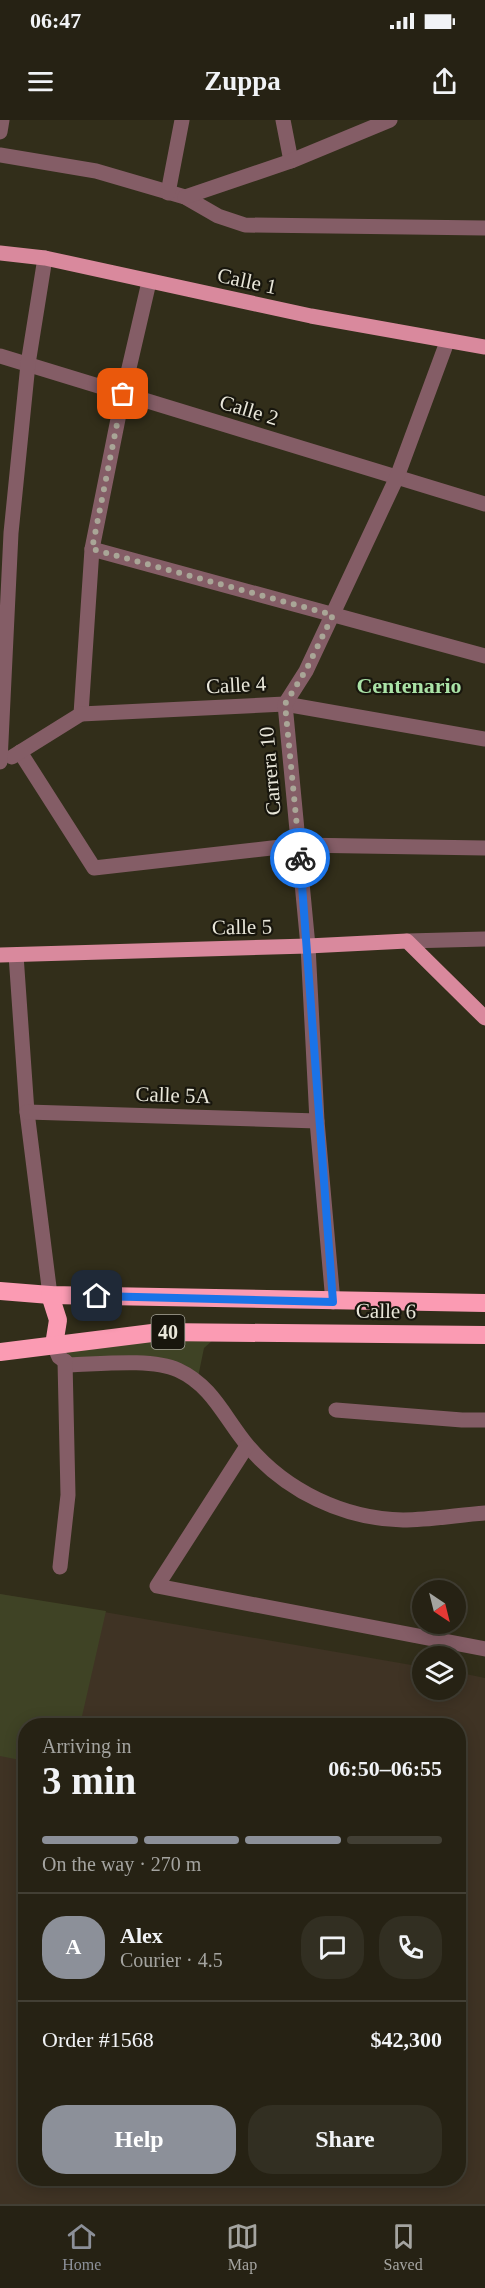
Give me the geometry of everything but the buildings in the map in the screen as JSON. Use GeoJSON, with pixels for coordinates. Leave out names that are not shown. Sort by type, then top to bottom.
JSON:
{"type":"FeatureCollection","features":[{"type":"Feature","properties":{"kind":"highway","name":"Calle 6"},"geometry":{"type":"LineString","coordinates":[[0,1291],[50,1295],[485,1304]]}},
{"type":"Feature","properties":{"kind":"highway"},"geometry":{"type":"LineString","coordinates":[[50,1295],[58,1320],[54,1345]]}},
{"type":"Feature","properties":{"kind":"highway","name":"Calle 6"},"geometry":{"type":"LineString","coordinates":[[0,1352],[160,1332],[485,1335]]}},
{"type":"Feature","properties":{"kind":"main road","name":"Calle 1"},"geometry":{"type":"LineString","coordinates":[[0,253],[45,258],[149,282],[447,342],[485,347]]}},
{"type":"Feature","properties":{"kind":"main road","name":"Calle 5"},"geometry":{"type":"LineString","coordinates":[[0,955],[407,941]]}},
{"type":"Feature","properties":{"kind":"main road"},"geometry":{"type":"LineString","coordinates":[[407,941],[485,1018]]}},
{"type":"Feature","properties":{"kind":"street"},"geometry":{"type":"LineString","coordinates":[[0,132],[2,120]]}},
{"type":"Feature","properties":{"kind":"street"},"geometry":{"type":"LineString","coordinates":[[168,194],[182,120]]}},
{"type":"Feature","properties":{"kind":"street"},"geometry":{"type":"LineString","coordinates":[[283,120],[291,161]]}},
{"type":"Feature","properties":{"kind":"street"},"geometry":{"type":"LineString","coordinates":[[185,197],[291,161],[390,120]]}},
{"type":"Feature","properties":{"kind":"street"},"geometry":{"type":"LineString","coordinates":[[0,155],[96,171],[168,194],[185,197],[218,216],[261,227],[485,228]]}},
{"type":"Feature","properties":{"kind":"street"},"geometry":{"type":"LineString","coordinates":[[0,763],[5,532],[45,258]]}},
{"type":"Feature","properties":{"kind":"street"},"geometry":{"type":"LineString","coordinates":[[81,714],[92,549],[123,394],[149,282]]}},
{"type":"Feature","properties":{"kind":"street","name":"Carrera 10"},"geometry":{"type":"LineString","coordinates":[[333,1302],[318,1121],[308,946],[285,704],[306,670],[397,477],[447,342]]}},
{"type":"Feature","properties":{"kind":"street","name":"Calle 2"},"geometry":{"type":"LineString","coordinates":[[0,356],[485,504]]}},
{"type":"Feature","properties":{"kind":"street"},"geometry":{"type":"LineString","coordinates":[[92,549],[485,656]]}},
{"type":"Feature","properties":{"kind":"street","name":"Calle 4"},"geometry":{"type":"LineString","coordinates":[[0,763],[81,714],[285,704],[485,739]]}},
{"type":"Feature","properties":{"kind":"street"},"geometry":{"type":"LineString","coordinates":[[21,752],[94,868],[298,845],[485,848]]}},
{"type":"Feature","properties":{"kind":"street","name":"Calle 5"},"geometry":{"type":"LineString","coordinates":[[407,941],[485,939]]}},
{"type":"Feature","properties":{"kind":"street"},"geometry":{"type":"LineString","coordinates":[[16,955],[27,1112],[50,1295]]}},
{"type":"Feature","properties":{"kind":"street","name":"Calle 5A"},"geometry":{"type":"LineString","coordinates":[[27,1112],[318,1121]]}},
{"type":"Feature","properties":{"kind":"street"},"geometry":{"type":"LineString","coordinates":[[54,1345],[59,1357],[70,1365],[156,1365],[177,1369],[197,1382],[218,1401],[247,1446],[269,1467],[322,1503],[359,1513],[403,1520],[485,1513]]}},
{"type":"Feature","properties":{"kind":"street"},"geometry":{"type":"LineString","coordinates":[[60,1567],[68,1495],[64,1361]]}},
{"type":"Feature","properties":{"kind":"street"},"geometry":{"type":"LineString","coordinates":[[336,1410],[485,1420]]}},
{"type":"Feature","properties":{"kind":"street"},"geometry":{"type":"LineString","coordinates":[[247,1446],[157,1586],[485,1649]]}},
{"type":"Feature","properties":{"kind":"shaded area"},"geometry":{"type":"Polygon","coordinates":[[[0,1594],[412,1665],[412,1700],[466,1700],[466,1674],[485,1678],[485,2204],[0,2204],[0,1594]]]}},
{"type":"Feature","properties":{"kind":"green space"},"geometry":{"type":"Polygon","coordinates":[[[160,1332],[213,1340],[204,1348],[197,1382],[177,1369],[80,1364],[54,1345],[160,1332]]]}},
{"type":"Feature","properties":{"kind":"green space"},"geometry":{"type":"Polygon","coordinates":[[[0,1594],[106,1611],[82,1718],[18,1718],[18,1760],[0,1756],[0,1594]]]}},
{"type":"Feature","properties":{"kind":"way so far"},"geometry":{"type":"LineString","coordinates":[[123,394],[92,549],[333,615],[306,670],[285,704],[300,858]]}},
{"type":"Feature","properties":{"kind":"district","name":"Centenario"},"geometry":{"type":"Point","coordinates":[409,685]}},
{"type":"Feature","properties":{"kind":"route"},"geometry":{"type":"LineString","coordinates":[[97,1296],[333,1302],[300,858]]}}]}
